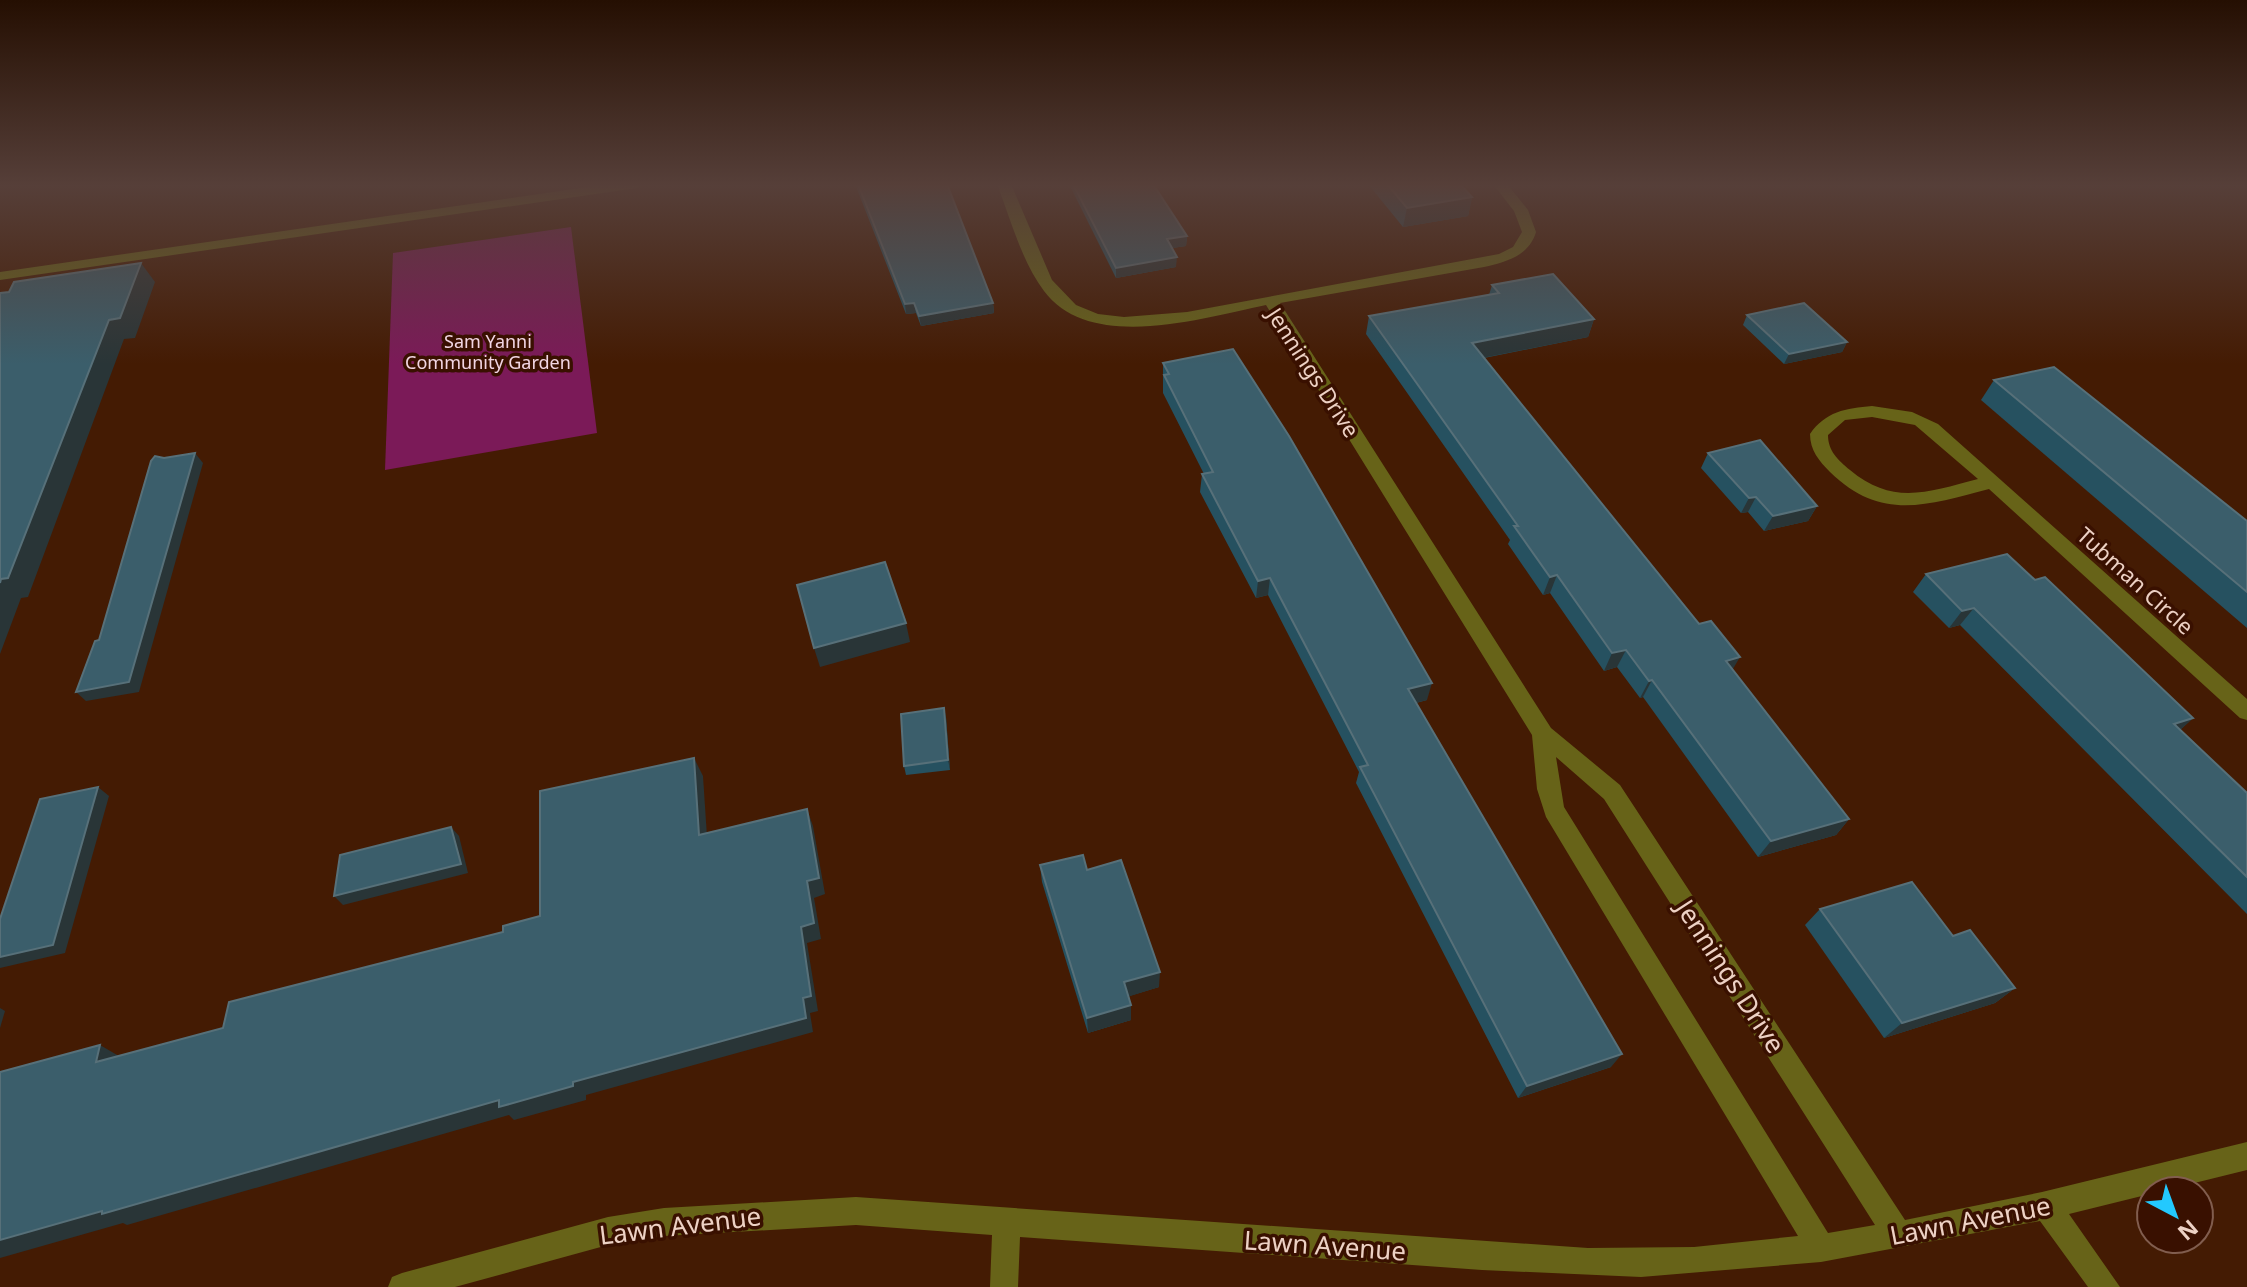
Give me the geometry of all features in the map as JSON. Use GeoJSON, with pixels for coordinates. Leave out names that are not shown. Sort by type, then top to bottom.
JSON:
{"type":"FeatureCollection","features":[{"type":"Feature","properties":{"kind":"street"},"geometry":{"type":"LineString","coordinates":[[0,276],[221,244]]}},
{"type":"Feature","properties":{"kind":"street","name":"Jennings Drive"},"geometry":{"type":"LineString","coordinates":[[1030,244],[1047,285],[1060,301],[1081,313],[1110,321],[1141,322],[1270,300],[1543,734],[1612,792],[1898,1235]]}},
{"type":"Feature","properties":{"kind":"street"},"geometry":{"type":"LineString","coordinates":[[1270,300],[1508,256],[1524,244]]}},
{"type":"Feature","properties":{"kind":"street","name":"Tubman Circle"},"geometry":{"type":"LineString","coordinates":[[1992,482],[1906,502],[1880,499],[1857,487],[1830,461],[1820,447],[1819,434],[1826,424],[1873,411],[1903,413],[1926,423],[1992,482],[2247,712]]}},
{"type":"Feature","properties":{"kind":"street","name":"Jennings Drive"},"geometry":{"type":"LineString","coordinates":[[1543,734],[1548,789],[1554,810],[1821,1248]]}},
{"type":"Feature","properties":{"kind":"street","name":"Lawn Avenue"},"geometry":{"type":"LineString","coordinates":[[402,1287],[608,1231],[721,1216],[856,1211],[1574,1261],[1691,1262],[1821,1248],[1898,1235],[2046,1206],[2247,1156]]}},
{"type":"Feature","properties":{"kind":"street"},"geometry":{"type":"LineString","coordinates":[[2046,1206],[2106,1287]]}},
{"type":"Feature","properties":{"kind":"street"},"geometry":{"type":"LineString","coordinates":[[1004,1287],[1007,1223]]}},
{"type":"Feature","properties":{"kind":"green space","name":"Sam Yanni Community Garden"},"geometry":{"type":"Polygon","coordinates":[[[454,244],[573,244],[597,433],[385,470],[393,253],[454,244]]]}},
{"type":"Feature","properties":{"kind":"building"},"geometry":{"type":"Polygon","coordinates":[[[882,244],[970,244],[993,303],[919,316],[914,303],[905,304],[882,244]]]}},
{"type":"Feature","properties":{"kind":"building"},"geometry":{"type":"Polygon","coordinates":[[[1104,244],[1170,244],[1177,257],[1116,268],[1104,244]]]}},
{"type":"Feature","properties":{"kind":"building"},"geometry":{"type":"Polygon","coordinates":[[[141,263],[120,318],[109,320],[8,578],[1,579],[0,583],[0,293],[9,292],[14,282],[141,263]]]}},
{"type":"Feature","properties":{"kind":"building"},"geometry":{"type":"Polygon","coordinates":[[[1553,274],[1594,319],[1472,343],[1699,624],[1711,621],[1740,657],[1726,661],[1849,819],[1771,841],[1652,680],[1649,681],[1626,650],[1612,653],[1557,575],[1550,577],[1514,526],[1518,526],[1369,316],[1499,293],[1492,285],[1553,274]]]}},
{"type":"Feature","properties":{"kind":"building"},"geometry":{"type":"Polygon","coordinates":[[[1804,303],[1847,342],[1789,354],[1747,315],[1804,303]]]}},
{"type":"Feature","properties":{"kind":"building"},"geometry":{"type":"Polygon","coordinates":[[[1233,349],[1289,436],[1432,683],[1408,689],[1622,1054],[1527,1086],[1360,767],[1368,765],[1270,578],[1258,581],[1202,474],[1213,472],[1164,375],[1169,374],[1163,363],[1233,349]]]}},
{"type":"Feature","properties":{"kind":"building"},"geometry":{"type":"Polygon","coordinates":[[[2054,367],[2247,521],[2247,592],[1994,380],[2054,367]]]}},
{"type":"Feature","properties":{"kind":"building"},"geometry":{"type":"Polygon","coordinates":[[[1760,440],[1817,506],[1773,516],[1756,497],[1749,498],[1708,453],[1760,440]]]}},
{"type":"Feature","properties":{"kind":"building"},"geometry":{"type":"Polygon","coordinates":[[[195,453],[129,682],[76,692],[95,641],[99,640],[151,461],[155,456],[164,458],[195,453]]]}},
{"type":"Feature","properties":{"kind":"building"},"geometry":{"type":"Polygon","coordinates":[[[2007,554],[2035,580],[2045,577],[2193,718],[2174,724],[2247,793],[2247,877],[1974,608],[1962,611],[1926,574],[2007,554]]]}},
{"type":"Feature","properties":{"kind":"building"},"geometry":{"type":"Polygon","coordinates":[[[885,562],[906,623],[814,648],[797,585],[885,562]]]}},
{"type":"Feature","properties":{"kind":"building"},"geometry":{"type":"Polygon","coordinates":[[[944,708],[948,760],[904,766],[901,714],[944,708]]]}},
{"type":"Feature","properties":{"kind":"building"},"geometry":{"type":"Polygon","coordinates":[[[694,758],[699,835],[807,809],[819,878],[807,881],[814,923],[801,927],[811,996],[803,998],[806,1018],[573,1082],[573,1086],[499,1107],[499,1100],[102,1214],[102,1211],[0,1240],[0,1072],[100,1045],[96,1062],[223,1028],[229,1002],[503,932],[503,926],[540,916],[540,791],[694,758]]]}},
{"type":"Feature","properties":{"kind":"building"},"geometry":{"type":"Polygon","coordinates":[[[98,787],[53,945],[0,957],[0,919],[40,799],[98,787]]]}},
{"type":"Feature","properties":{"kind":"building"},"geometry":{"type":"Polygon","coordinates":[[[451,827],[461,864],[334,896],[340,855],[451,827]]]}},
{"type":"Feature","properties":{"kind":"building"},"geometry":{"type":"Polygon","coordinates":[[[1083,855],[1087,870],[1121,860],[1160,972],[1124,982],[1131,1005],[1087,1018],[1040,865],[1083,855]]]}},
{"type":"Feature","properties":{"kind":"building"},"geometry":{"type":"Polygon","coordinates":[[[1912,882],[1953,936],[1970,930],[2015,988],[1902,1023],[1820,909],[1912,882]]]}}]}
